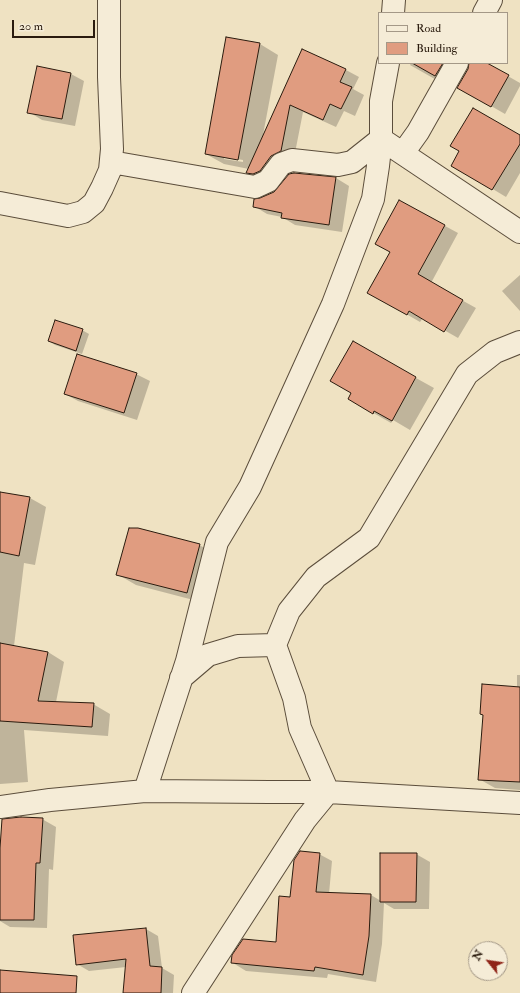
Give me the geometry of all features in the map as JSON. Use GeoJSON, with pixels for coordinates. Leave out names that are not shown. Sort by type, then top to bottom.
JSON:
{"type":"FeatureCollection","features":[{"type":"Feature","properties":{"kind":"street"},"geometry":{"type":"LineString","coordinates":[[0,204],[68,216],[83,212],[94,203],[110,170],[112,149],[109,0]]}},
{"type":"Feature","properties":{"kind":"street"},"geometry":{"type":"LineString","coordinates":[[393,12],[394,0]]}},
{"type":"Feature","properties":{"kind":"street"},"geometry":{"type":"LineString","coordinates":[[485,12],[491,0]]}},
{"type":"Feature","properties":{"kind":"street"},"geometry":{"type":"LineString","coordinates":[[145,790],[187,661],[218,542],[250,487],[333,304],[372,199],[381,139],[381,101],[388,64]]}},
{"type":"Feature","properties":{"kind":"street"},"geometry":{"type":"LineString","coordinates":[[402,153],[418,132],[455,64]]}},
{"type":"Feature","properties":{"kind":"street"},"geometry":{"type":"LineString","coordinates":[[110,162],[255,187],[268,181],[281,164],[292,160],[338,165],[352,162],[381,139]]}},
{"type":"Feature","properties":{"kind":"street"},"geometry":{"type":"LineString","coordinates":[[381,139],[520,232]]}},
{"type":"Feature","properties":{"kind":"street"},"geometry":{"type":"LineString","coordinates":[[328,792],[300,728],[294,698],[275,645],[289,611],[316,577],[369,538],[467,374],[495,352],[520,342]]}},
{"type":"Feature","properties":{"kind":"street"},"geometry":{"type":"LineString","coordinates":[[181,678],[208,655],[238,646],[275,645]]}},
{"type":"Feature","properties":{"kind":"street"},"geometry":{"type":"LineString","coordinates":[[0,807],[145,790],[328,792],[520,803]]}},
{"type":"Feature","properties":{"kind":"street"},"geometry":{"type":"LineString","coordinates":[[193,993],[305,820],[328,792]]}},
{"type":"Feature","properties":{"kind":"building"},"geometry":{"type":"Polygon","coordinates":[[[226,37],[260,43],[238,160],[205,154],[226,37]]]}},
{"type":"Feature","properties":{"kind":"building"},"geometry":{"type":"Polygon","coordinates":[[[302,49],[346,69],[340,82],[352,87],[341,109],[330,104],[323,120],[290,105],[281,151],[271,156],[260,171],[253,174],[246,173],[302,49]]]}},
{"type":"Feature","properties":{"kind":"building"},"geometry":{"type":"Polygon","coordinates":[[[414,64],[442,64],[435,76],[414,64]]]}},
{"type":"Feature","properties":{"kind":"building"},"geometry":{"type":"Polygon","coordinates":[[[469,64],[489,64],[509,75],[491,107],[457,88],[468,69],[469,64]]]}},
{"type":"Feature","properties":{"kind":"building"},"geometry":{"type":"Polygon","coordinates":[[[37,66],[71,73],[62,119],[27,113],[37,66]]]}},
{"type":"Feature","properties":{"kind":"building"},"geometry":{"type":"Polygon","coordinates":[[[473,108],[520,135],[520,144],[492,190],[451,166],[459,151],[450,146],[473,108]]]}},
{"type":"Feature","properties":{"kind":"building"},"geometry":{"type":"Polygon","coordinates":[[[294,173],[336,177],[329,225],[281,218],[282,213],[253,207],[254,199],[274,192],[289,174],[294,173]]]}},
{"type":"Feature","properties":{"kind":"building"},"geometry":{"type":"Polygon","coordinates":[[[399,200],[445,225],[418,274],[463,300],[444,332],[409,311],[407,315],[367,293],[390,252],[375,244],[399,200]]]}},
{"type":"Feature","properties":{"kind":"building"},"geometry":{"type":"Polygon","coordinates":[[[55,320],[83,329],[76,351],[48,341],[55,320]]]}},
{"type":"Feature","properties":{"kind":"building"},"geometry":{"type":"Polygon","coordinates":[[[353,341],[416,377],[392,421],[374,411],[373,414],[348,399],[351,393],[330,381],[353,341]]]}},
{"type":"Feature","properties":{"kind":"building"},"geometry":{"type":"Polygon","coordinates":[[[77,354],[137,373],[124,413],[64,394],[77,354]]]}},
{"type":"Feature","properties":{"kind":"building"},"geometry":{"type":"Polygon","coordinates":[[[0,492],[30,497],[19,556],[0,552],[0,492]]]}},
{"type":"Feature","properties":{"kind":"building"},"geometry":{"type":"Polygon","coordinates":[[[129,528],[138,528],[200,544],[187,593],[116,575],[129,528]]]}},
{"type":"Feature","properties":{"kind":"building"},"geometry":{"type":"Polygon","coordinates":[[[0,643],[48,652],[38,701],[94,703],[92,727],[0,721],[0,643]]]}},
{"type":"Feature","properties":{"kind":"building"},"geometry":{"type":"Polygon","coordinates":[[[482,684],[520,687],[520,782],[478,780],[483,715],[480,714],[482,684]]]}},
{"type":"Feature","properties":{"kind":"building"},"geometry":{"type":"Polygon","coordinates":[[[21,817],[43,818],[40,863],[36,863],[34,920],[0,920],[0,848],[2,819],[21,817]]]}},
{"type":"Feature","properties":{"kind":"building"},"geometry":{"type":"Polygon","coordinates":[[[300,851],[320,853],[316,892],[371,894],[369,936],[363,975],[315,967],[314,971],[231,963],[232,955],[243,939],[276,942],[279,896],[290,897],[294,860],[300,851]]]}},
{"type":"Feature","properties":{"kind":"building"},"geometry":{"type":"Polygon","coordinates":[[[380,853],[417,853],[416,902],[380,902],[380,853]]]}},
{"type":"Feature","properties":{"kind":"building"},"geometry":{"type":"Polygon","coordinates":[[[146,928],[150,966],[162,967],[161,993],[123,993],[126,959],[76,965],[73,935],[146,928]]]}},
{"type":"Feature","properties":{"kind":"building"},"geometry":{"type":"Polygon","coordinates":[[[0,970],[77,976],[76,993],[0,993],[0,970]]]}}]}
